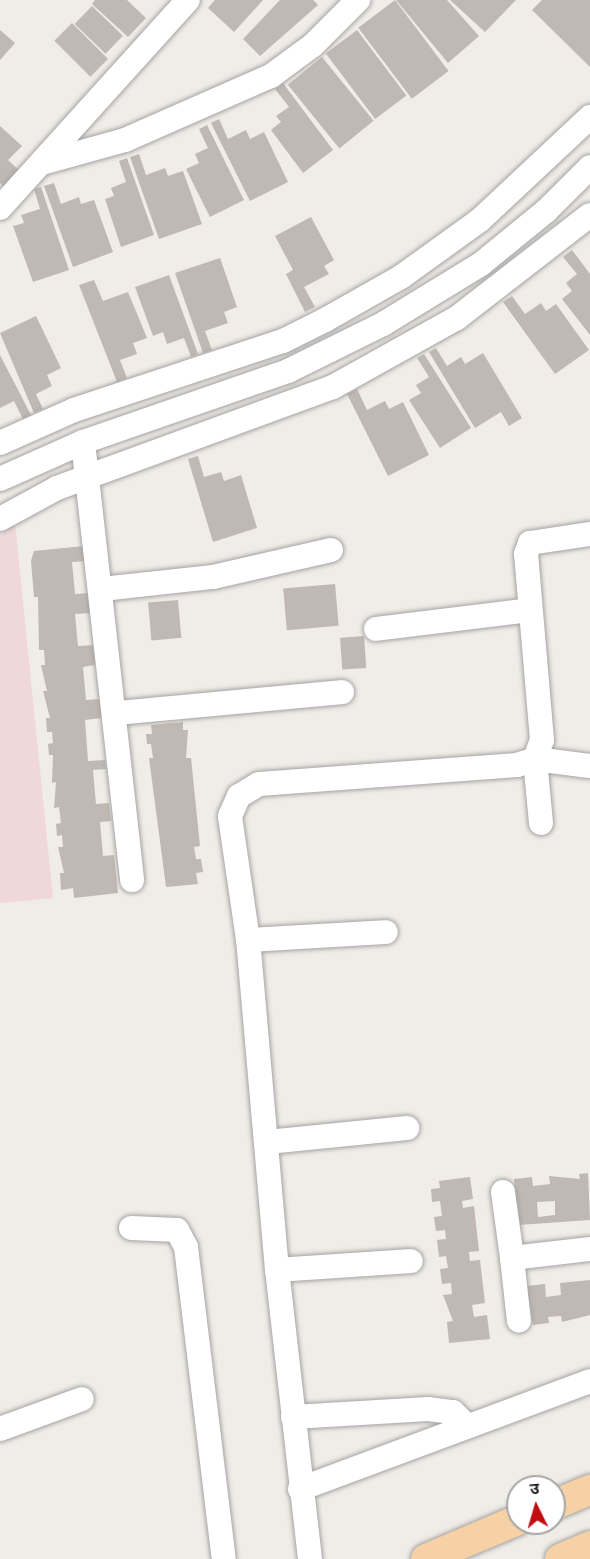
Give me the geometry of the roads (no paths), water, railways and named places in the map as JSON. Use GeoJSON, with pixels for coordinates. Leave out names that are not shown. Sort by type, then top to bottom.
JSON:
{"type":"FeatureCollection","features":[{"type":"Feature","properties":{"kind":"main road"},"geometry":{"type":"LineString","coordinates":[[566,1500],[590,1490]]}},
{"type":"Feature","properties":{"kind":"main road"},"geometry":{"type":"LineString","coordinates":[[426,1559],[506,1525]]}},
{"type":"Feature","properties":{"kind":"street"},"geometry":{"type":"LineString","coordinates":[[0,208],[188,0]]}},
{"type":"Feature","properties":{"kind":"street"},"geometry":{"type":"LineString","coordinates":[[42,163],[125,140],[271,76],[313,45],[358,0]]}},
{"type":"Feature","properties":{"kind":"street"},"geometry":{"type":"LineString","coordinates":[[0,443],[74,410],[283,341],[326,320],[401,277],[480,220],[590,117]]}},
{"type":"Feature","properties":{"kind":"street"},"geometry":{"type":"LineString","coordinates":[[0,479],[83,442],[288,371],[383,324],[481,264],[546,211],[590,167]]}},
{"type":"Feature","properties":{"kind":"street"},"geometry":{"type":"LineString","coordinates":[[0,519],[57,488],[88,479],[333,387],[457,318],[590,215]]}},
{"type":"Feature","properties":{"kind":"street"},"geometry":{"type":"LineString","coordinates":[[83,442],[117,713],[132,880]]}},
{"type":"Feature","properties":{"kind":"street"},"geometry":{"type":"LineString","coordinates":[[541,823],[535,759],[542,740],[526,554],[530,543],[590,534]]}},
{"type":"Feature","properties":{"kind":"street"},"geometry":{"type":"LineString","coordinates":[[102,589],[213,577],[331,550]]}},
{"type":"Feature","properties":{"kind":"street"},"geometry":{"type":"LineString","coordinates":[[376,629],[530,610]]}},
{"type":"Feature","properties":{"kind":"street"},"geometry":{"type":"LineString","coordinates":[[117,713],[342,692]]}},
{"type":"Feature","properties":{"kind":"street"},"geometry":{"type":"LineString","coordinates":[[310,1559],[300,1489],[277,1270],[248,940],[230,816],[239,796],[260,784],[517,765],[535,759],[590,766]]}},
{"type":"Feature","properties":{"kind":"street"},"geometry":{"type":"LineString","coordinates":[[248,940],[386,932]]}},
{"type":"Feature","properties":{"kind":"street"},"geometry":{"type":"LineString","coordinates":[[267,1142],[407,1128]]}},
{"type":"Feature","properties":{"kind":"street"},"geometry":{"type":"LineString","coordinates":[[503,1192],[519,1321]]}},
{"type":"Feature","properties":{"kind":"street"},"geometry":{"type":"LineString","coordinates":[[130,1228],[177,1230],[186,1247],[224,1559]]}},
{"type":"Feature","properties":{"kind":"street"},"geometry":{"type":"LineString","coordinates":[[512,1258],[590,1249]]}},
{"type":"Feature","properties":{"kind":"street"},"geometry":{"type":"LineString","coordinates":[[277,1270],[411,1260]]}},
{"type":"Feature","properties":{"kind":"street"},"geometry":{"type":"LineString","coordinates":[[300,1489],[590,1381]]}},
{"type":"Feature","properties":{"kind":"street"},"geometry":{"type":"LineString","coordinates":[[0,1429],[82,1399]]}},
{"type":"Feature","properties":{"kind":"street"},"geometry":{"type":"LineString","coordinates":[[293,1417],[428,1409],[453,1412],[467,1426]]}}]}
